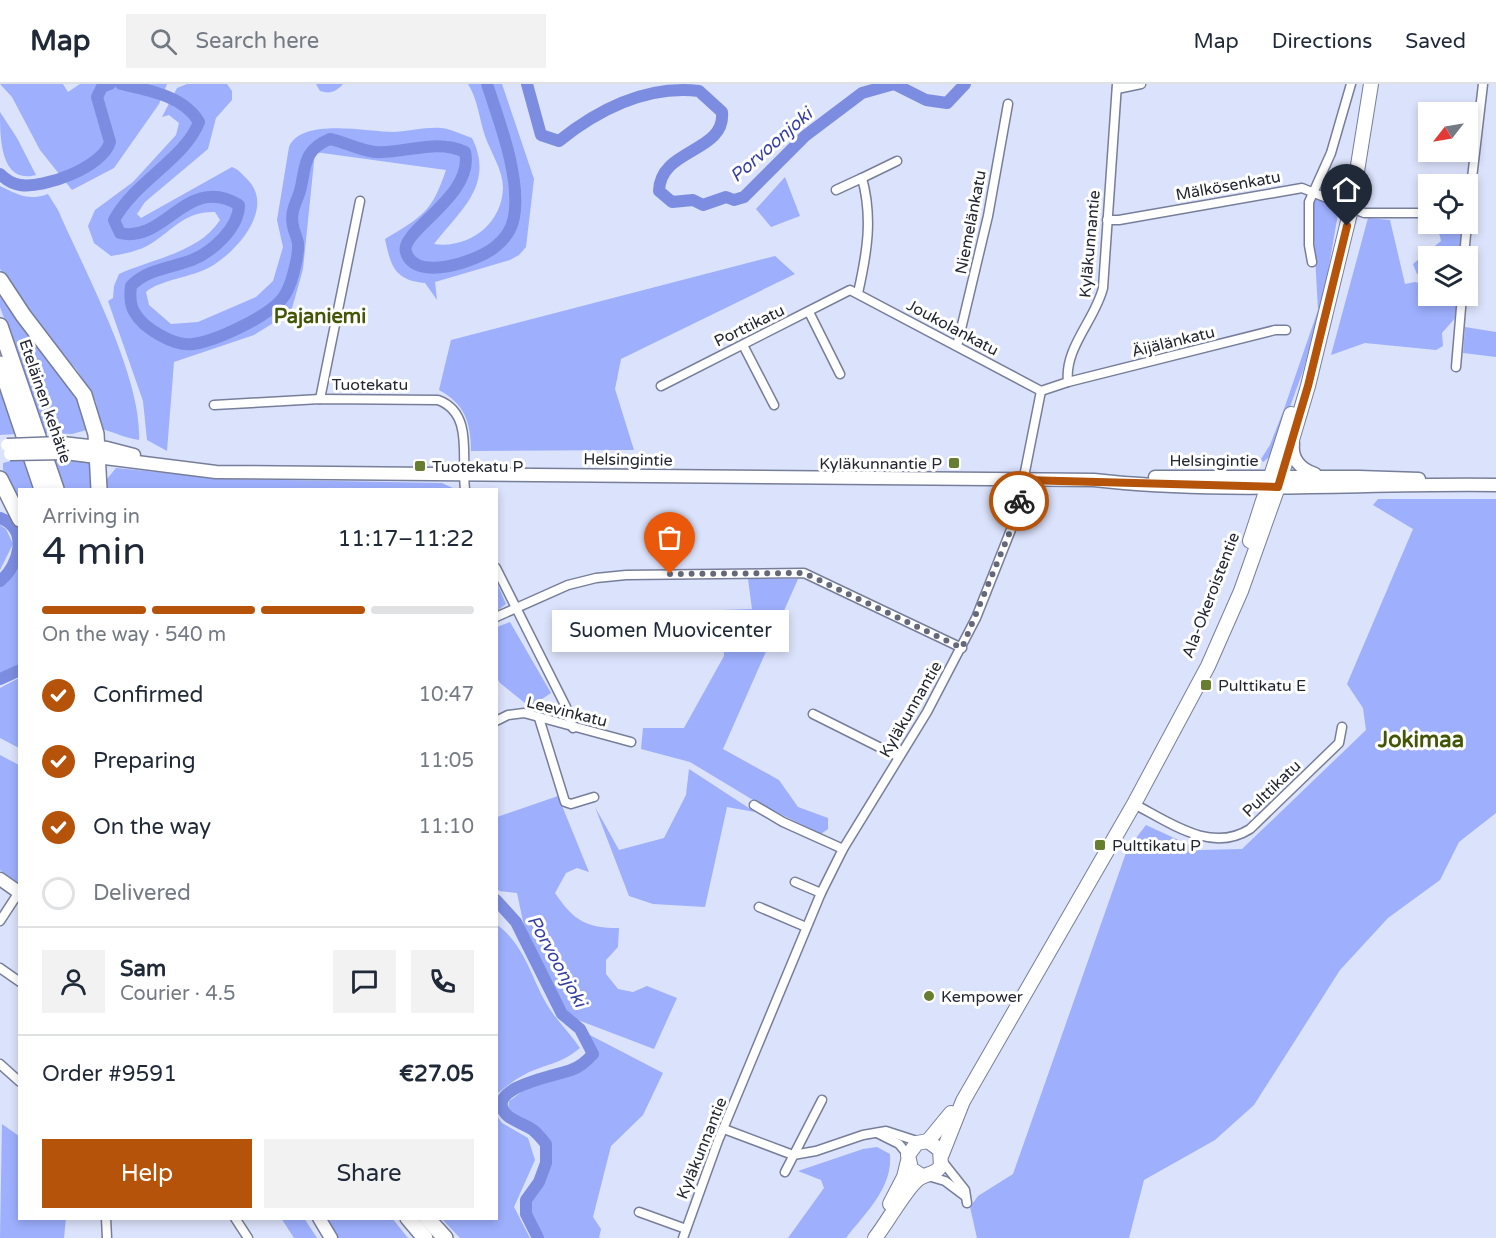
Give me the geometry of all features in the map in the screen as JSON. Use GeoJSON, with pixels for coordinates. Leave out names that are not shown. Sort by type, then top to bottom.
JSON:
{"type":"FeatureCollection","features":[{"type":"Feature","properties":{"kind":"highway"},"geometry":{"type":"LineString","coordinates":[[0,280],[28,322],[81,389],[93,420],[99,488]]}},
{"type":"Feature","properties":{"kind":"highway","name":"Eteläinen kehätie"},"geometry":{"type":"LineString","coordinates":[[0,326],[56,488]]}},
{"type":"Feature","properties":{"kind":"highway","name":"Eteläinen kehätie"},"geometry":{"type":"LineString","coordinates":[[0,364],[42,488]]}},
{"type":"Feature","properties":{"kind":"highway"},"geometry":{"type":"LineString","coordinates":[[0,479],[18,515]]}},
{"type":"Feature","properties":{"kind":"highway"},"geometry":{"type":"LineString","coordinates":[[400,1220],[413,1238]]}},
{"type":"Feature","properties":{"kind":"highway"},"geometry":{"type":"LineString","coordinates":[[410,1220],[425,1238]]}},
{"type":"Feature","properties":{"kind":"highway"},"geometry":{"type":"LineString","coordinates":[[429,1220],[445,1238]]}},
{"type":"Feature","properties":{"kind":"main road"},"geometry":{"type":"LineString","coordinates":[[1352,206],[1371,84]]}},
{"type":"Feature","properties":{"kind":"main road"},"geometry":{"type":"LineString","coordinates":[[1275,482],[1294,437],[1352,206],[1378,84]]}},
{"type":"Feature","properties":{"kind":"main road"},"geometry":{"type":"LineString","coordinates":[[1275,482],[1299,393],[1310,371]]}},
{"type":"Feature","properties":{"kind":"main road"},"geometry":{"type":"LineString","coordinates":[[1294,437],[1293,455],[1301,467],[1310,472],[1331,477]]}},
{"type":"Feature","properties":{"kind":"main road","name":"Helsingintie"},"geometry":{"type":"LineString","coordinates":[[4,451],[64,448],[97,451],[163,465],[216,472],[1496,484]]}},
{"type":"Feature","properties":{"kind":"main road","name":"Helsingintie"},"geometry":{"type":"LineString","coordinates":[[1275,482],[1331,477],[1402,478],[1478,484]]}},
{"type":"Feature","properties":{"kind":"main road","name":"Ala-Okeroistentie"},"geometry":{"type":"LineString","coordinates":[[942,1157],[963,1101],[1134,804],[1176,724],[1275,482]]}},
{"type":"Feature","properties":{"kind":"main road"},"geometry":{"type":"LineString","coordinates":[[0,879],[18,891]]}},
{"type":"Feature","properties":{"kind":"main road","name":"Ala-Okeroistentie"},"geometry":{"type":"LineString","coordinates":[[924,1141],[963,1101]]}},
{"type":"Feature","properties":{"kind":"main road"},"geometry":{"type":"LineString","coordinates":[[863,1238],[897,1193],[914,1145],[924,1141],[938,1147],[942,1157],[937,1170],[912,1184],[875,1238]]}},
{"type":"Feature","properties":{"kind":"main road"},"geometry":{"type":"LineString","coordinates":[[908,1158],[911,1169],[925,1176]]}},
{"type":"Feature","properties":{"kind":"main road"},"geometry":{"type":"LineString","coordinates":[[320,1220],[331,1238]]}},
{"type":"Feature","properties":{"kind":"street"},"geometry":{"type":"LineString","coordinates":[[1117,87],[1140,84]]}},
{"type":"Feature","properties":{"kind":"street"},"geometry":{"type":"LineString","coordinates":[[1312,262],[1308,220],[1312,191],[1331,153],[1351,84]]}},
{"type":"Feature","properties":{"kind":"street"},"geometry":{"type":"LineString","coordinates":[[1472,174],[1483,84]]}},
{"type":"Feature","properties":{"kind":"street","name":"Kyläkunnantie"},"geometry":{"type":"LineString","coordinates":[[1068,382],[1073,350],[1096,312],[1103,288],[1117,87]]}},
{"type":"Feature","properties":{"kind":"street","name":"Niemelänkatu"},"geometry":{"type":"LineString","coordinates":[[957,346],[988,216],[1008,104]]}},
{"type":"Feature","properties":{"kind":"street"},"geometry":{"type":"LineString","coordinates":[[836,189],[897,161]]}},
{"type":"Feature","properties":{"kind":"street"},"geometry":{"type":"LineString","coordinates":[[854,291],[867,254],[870,221],[868,198],[862,178]]}},
{"type":"Feature","properties":{"kind":"street","name":"Mälkösenkatu"},"geometry":{"type":"LineString","coordinates":[[1107,220],[1119,220],[1292,189],[1312,191],[1364,213],[1418,213]]}},
{"type":"Feature","properties":{"kind":"street"},"geometry":{"type":"LineString","coordinates":[[320,399],[360,201]]}},
{"type":"Feature","properties":{"kind":"street","name":"Joukolankatu"},"geometry":{"type":"LineString","coordinates":[[854,291],[1041,392]]}},
{"type":"Feature","properties":{"kind":"street","name":"Porttikatu"},"geometry":{"type":"LineString","coordinates":[[661,386],[854,291]]}},
{"type":"Feature","properties":{"kind":"street"},"geometry":{"type":"LineString","coordinates":[[1456,367],[1461,306]]}},
{"type":"Feature","properties":{"kind":"street"},"geometry":{"type":"LineString","coordinates":[[809,312],[840,374]]}},
{"type":"Feature","properties":{"kind":"street","name":"Äijälänkatu"},"geometry":{"type":"LineString","coordinates":[[1068,382],[1275,330],[1286,330]]}},
{"type":"Feature","properties":{"kind":"street"},"geometry":{"type":"LineString","coordinates":[[743,345],[774,405]]}},
{"type":"Feature","properties":{"kind":"street"},"geometry":{"type":"LineString","coordinates":[[1041,392],[1068,382]]}},
{"type":"Feature","properties":{"kind":"street","name":"Kyläkunnantie"},"geometry":{"type":"LineString","coordinates":[[685,1234],[724,1129],[821,894],[843,849],[962,648],[1016,517],[1041,392]]}},
{"type":"Feature","properties":{"kind":"street","name":"Tuotekatu"},"geometry":{"type":"LineString","coordinates":[[214,405],[320,399],[438,399],[448,404],[456,412],[463,430],[465,488]]}},
{"type":"Feature","properties":{"kind":"street"},"geometry":{"type":"LineString","coordinates":[[498,572],[566,707],[573,728]]}},
{"type":"Feature","properties":{"kind":"street"},"geometry":{"type":"LineString","coordinates":[[498,616],[517,610],[568,585],[596,578],[626,574],[804,573],[962,648]]}},
{"type":"Feature","properties":{"kind":"street","name":"Leevinkatu"},"geometry":{"type":"LineString","coordinates":[[498,720],[516,714],[631,742]]}},
{"type":"Feature","properties":{"kind":"street"},"geometry":{"type":"LineString","coordinates":[[813,714],[899,757]]}},
{"type":"Feature","properties":{"kind":"street"},"geometry":{"type":"LineString","coordinates":[[539,718],[566,802],[571,804],[594,796]]}},
{"type":"Feature","properties":{"kind":"street","name":"Pulttikatu"},"geometry":{"type":"LineString","coordinates":[[1134,804],[1203,837],[1221,840],[1236,837],[1250,829],[1339,743],[1342,727]]}},
{"type":"Feature","properties":{"kind":"street"},"geometry":{"type":"LineString","coordinates":[[754,805],[783,822],[843,849]]}},
{"type":"Feature","properties":{"kind":"street"},"geometry":{"type":"LineString","coordinates":[[795,882],[821,894]]}},
{"type":"Feature","properties":{"kind":"street"},"geometry":{"type":"LineString","coordinates":[[0,921],[18,894]]}},
{"type":"Feature","properties":{"kind":"street"},"geometry":{"type":"LineString","coordinates":[[759,907],[806,927]]}},
{"type":"Feature","properties":{"kind":"street"},"geometry":{"type":"LineString","coordinates":[[0,968],[18,981]]}},
{"type":"Feature","properties":{"kind":"street"},"geometry":{"type":"LineString","coordinates":[[0,1064],[18,1080]]}},
{"type":"Feature","properties":{"kind":"street"},"geometry":{"type":"LineString","coordinates":[[785,1172],[822,1100]]}},
{"type":"Feature","properties":{"kind":"street"},"geometry":{"type":"LineString","coordinates":[[724,1129],[793,1155],[804,1155],[886,1131],[924,1141]]}},
{"type":"Feature","properties":{"kind":"street"},"geometry":{"type":"LineString","coordinates":[[876,1133],[899,1144],[908,1158]]}},
{"type":"Feature","properties":{"kind":"street"},"geometry":{"type":"LineString","coordinates":[[925,1176],[945,1181],[966,1200],[965,1190],[942,1157]]}},
{"type":"Feature","properties":{"kind":"street"},"geometry":{"type":"LineString","coordinates":[[639,1212],[685,1234]]}},
{"type":"Feature","properties":{"kind":"street"},"geometry":{"type":"LineString","coordinates":[[106,1220],[107,1238]]}},
{"type":"Feature","properties":{"kind":"street"},"geometry":{"type":"LineString","coordinates":[[236,1220],[248,1238]]}},
{"type":"Feature","properties":{"kind":"shaded area"},"geometry":{"type":"Polygon","coordinates":[[[0,84],[63,84],[68,92],[80,84],[167,84],[159,104],[114,168],[72,190],[40,150],[12,97],[0,84]]]}},
{"type":"Feature","properties":{"kind":"shaded area"},"geometry":{"type":"Polygon","coordinates":[[[187,84],[227,84],[232,91],[232,100],[216,118],[208,149],[145,202],[137,214],[141,218],[232,167],[246,178],[254,190],[257,202],[250,228],[221,260],[203,270],[159,284],[146,292],[149,305],[171,324],[198,322],[256,297],[273,281],[283,247],[277,220],[289,147],[296,138],[307,132],[337,128],[394,132],[441,128],[472,138],[478,155],[477,183],[464,208],[434,244],[459,243],[481,232],[497,213],[503,188],[499,168],[485,136],[474,96],[468,84],[502,84],[534,179],[526,247],[510,260],[435,282],[437,300],[425,283],[400,275],[389,257],[385,239],[424,212],[436,195],[446,170],[315,152],[303,269],[291,312],[254,335],[174,362],[167,451],[147,440],[143,401],[108,301],[113,298],[114,286],[119,274],[188,247],[211,231],[220,220],[215,212],[196,214],[180,222],[147,246],[111,256],[94,243],[88,226],[95,210],[133,182],[176,135],[179,123],[169,115],[162,117],[177,88],[187,84]]]}},
{"type":"Feature","properties":{"kind":"shaded area"},"geometry":{"type":"Polygon","coordinates":[[[316,84],[343,84],[335,91],[327,92],[320,91],[316,84]]]}},
{"type":"Feature","properties":{"kind":"shaded area"},"geometry":{"type":"Polygon","coordinates":[[[0,112],[17,138],[36,175],[24,176],[15,173],[9,166],[2,146],[0,112]]]}},
{"type":"Feature","properties":{"kind":"shaded area"},"geometry":{"type":"Polygon","coordinates":[[[785,177],[800,216],[771,227],[756,209],[785,177]]]}},
{"type":"Feature","properties":{"kind":"shaded area"},"geometry":{"type":"Polygon","coordinates":[[[0,186],[24,196],[35,197],[48,194],[58,210],[122,355],[137,414],[139,440],[101,429],[96,402],[77,370],[39,328],[0,269],[0,186]]]}},
{"type":"Feature","properties":{"kind":"shaded area"},"geometry":{"type":"Polygon","coordinates":[[[1318,197],[1336,204],[1339,208],[1325,289],[1303,371],[1272,455],[1263,462],[1261,459],[1270,445],[1284,409],[1318,310],[1312,200],[1318,197]]]}},
{"type":"Feature","properties":{"kind":"shaded area"},"geometry":{"type":"Polygon","coordinates":[[[1368,218],[1390,220],[1405,284],[1418,283],[1418,306],[1457,306],[1456,317],[1442,333],[1443,346],[1436,350],[1365,343],[1331,355],[1368,218]]]}},
{"type":"Feature","properties":{"kind":"shaded area"},"geometry":{"type":"Polygon","coordinates":[[[1439,234],[1462,234],[1461,246],[1435,246],[1441,241],[1439,234]]]}},
{"type":"Feature","properties":{"kind":"shaded area"},"geometry":{"type":"Polygon","coordinates":[[[775,256],[795,274],[621,359],[615,389],[634,450],[471,451],[470,432],[465,415],[448,395],[439,390],[451,340],[775,256]]]}},
{"type":"Feature","properties":{"kind":"shaded area"},"geometry":{"type":"Polygon","coordinates":[[[1418,260],[1418,274],[1417,274],[1413,264],[1418,260]]]}},
{"type":"Feature","properties":{"kind":"shaded area"},"geometry":{"type":"Polygon","coordinates":[[[0,288],[77,389],[90,429],[72,434],[46,433],[0,307],[0,288]]]}},
{"type":"Feature","properties":{"kind":"shaded area"},"geometry":{"type":"Polygon","coordinates":[[[1465,327],[1496,332],[1496,357],[1463,353],[1465,327]]]}},
{"type":"Feature","properties":{"kind":"shaded area"},"geometry":{"type":"Polygon","coordinates":[[[0,384],[16,434],[0,435],[0,384]]]}},
{"type":"Feature","properties":{"kind":"shaded area"},"geometry":{"type":"Polygon","coordinates":[[[26,457],[36,488],[18,488],[18,504],[3,469],[3,463],[26,457]]]}},
{"type":"Feature","properties":{"kind":"shaded area"},"geometry":{"type":"Polygon","coordinates":[[[53,457],[94,460],[95,488],[63,488],[53,457]]]}},
{"type":"Feature","properties":{"kind":"shaded area"},"geometry":{"type":"Polygon","coordinates":[[[116,468],[227,479],[442,483],[453,488],[107,488],[107,479],[116,468]]]}},
{"type":"Feature","properties":{"kind":"shaded area"},"geometry":{"type":"Polygon","coordinates":[[[1378,499],[1496,499],[1496,813],[1459,842],[1440,880],[1388,918],[1340,970],[1254,1105],[1215,1140],[1144,1180],[1129,1238],[977,1238],[970,1207],[978,1196],[1013,1174],[1127,850],[1146,825],[1200,850],[1242,849],[1366,730],[1363,708],[1347,684],[1413,529],[1373,505],[1378,499]]]}},
{"type":"Feature","properties":{"kind":"shaded area"},"geometry":{"type":"Polygon","coordinates":[[[0,525],[6,529],[13,544],[0,570],[0,525]]]}},
{"type":"Feature","properties":{"kind":"shaded area"},"geometry":{"type":"Polygon","coordinates":[[[18,562],[18,664],[0,673],[0,586],[18,562]]]}},
{"type":"Feature","properties":{"kind":"shaded area"},"geometry":{"type":"Polygon","coordinates":[[[748,579],[798,579],[723,749],[779,780],[798,807],[828,818],[828,829],[821,834],[758,803],[690,762],[641,749],[643,728],[684,728],[724,656],[722,610],[752,609],[748,579]]]}},
{"type":"Feature","properties":{"kind":"shaded area"},"geometry":{"type":"Polygon","coordinates":[[[498,585],[506,604],[498,610],[498,585]]]}},
{"type":"Feature","properties":{"kind":"shaded area"},"geometry":{"type":"Polygon","coordinates":[[[510,622],[551,693],[530,707],[498,680],[498,627],[510,622]]]}},
{"type":"Feature","properties":{"kind":"shaded area"},"geometry":{"type":"Polygon","coordinates":[[[18,679],[18,747],[0,738],[0,688],[18,679]]]}},
{"type":"Feature","properties":{"kind":"shaded area"},"geometry":{"type":"Polygon","coordinates":[[[0,755],[18,764],[18,882],[0,870],[0,755]]]}},
{"type":"Feature","properties":{"kind":"shaded area"},"geometry":{"type":"Polygon","coordinates":[[[689,769],[755,812],[727,807],[705,907],[653,904],[629,896],[595,807],[619,850],[664,838],[686,795],[689,769]]]}},
{"type":"Feature","properties":{"kind":"shaded area"},"geometry":{"type":"Polygon","coordinates":[[[558,796],[589,872],[577,868],[566,873],[555,893],[568,910],[582,921],[608,928],[619,928],[618,947],[606,960],[606,974],[618,989],[633,992],[647,986],[677,998],[654,1049],[570,1017],[524,926],[517,893],[498,889],[498,817],[558,796]]]}},
{"type":"Feature","properties":{"kind":"shaded area"},"geometry":{"type":"Polygon","coordinates":[[[498,926],[520,950],[546,1003],[580,1048],[564,1059],[531,1071],[498,1093],[498,926]]]}},
{"type":"Feature","properties":{"kind":"shaded area"},"geometry":{"type":"Polygon","coordinates":[[[584,1032],[663,1073],[643,1115],[611,1146],[593,1217],[601,1229],[599,1238],[542,1238],[530,1213],[532,1201],[543,1184],[549,1165],[550,1144],[536,1127],[508,1111],[509,1101],[537,1083],[576,1074],[590,1065],[598,1057],[584,1032]]]}},
{"type":"Feature","properties":{"kind":"shaded area"},"geometry":{"type":"Polygon","coordinates":[[[498,1117],[502,1123],[528,1138],[535,1160],[514,1207],[530,1238],[460,1238],[443,1220],[498,1220],[498,1117]]]}},
{"type":"Feature","properties":{"kind":"shaded area"},"geometry":{"type":"Polygon","coordinates":[[[2,1124],[18,1135],[18,1220],[66,1220],[64,1238],[0,1238],[2,1124]]]}},
{"type":"Feature","properties":{"kind":"shaded area"},"geometry":{"type":"Polygon","coordinates":[[[877,1147],[890,1154],[887,1178],[876,1199],[846,1238],[788,1238],[824,1188],[821,1180],[798,1171],[863,1149],[877,1147]]]}},
{"type":"Feature","properties":{"kind":"shaded area"},"geometry":{"type":"Polygon","coordinates":[[[282,1220],[305,1220],[317,1238],[294,1238],[282,1220]]]}},
{"type":"Feature","properties":{"kind":"shaded area"},"geometry":{"type":"Polygon","coordinates":[[[324,1220],[394,1220],[408,1238],[335,1238],[324,1220]]]}},
{"type":"Feature","properties":{"kind":"waterway","name":"Porvoonjoki"},"geometry":{"type":"LineString","coordinates":[[0,174],[17,184],[30,185],[57,180],[85,168],[96,160],[110,142],[97,97],[102,87],[110,84]]}},
{"type":"Feature","properties":{"kind":"waterway","name":"Porvoonjoki"},"geometry":{"type":"LineString","coordinates":[[121,84],[175,100],[192,113],[199,122],[183,147],[123,206],[114,220],[120,233],[136,234],[150,229],[190,203],[205,197],[221,197],[239,205],[234,222],[216,245],[192,260],[152,272],[131,286],[131,303],[139,319],[160,335],[177,343],[186,344],[203,342],[240,327],[265,313],[282,299],[294,272],[297,256],[298,243],[292,216],[307,160],[314,149],[330,139],[375,152],[432,146],[443,146],[465,152],[465,168],[459,183],[407,243],[406,252],[412,261],[421,266],[434,268],[462,263],[487,253],[498,244],[507,234],[513,221],[514,185],[508,149],[487,84]]}},
{"type":"Feature","properties":{"kind":"waterway","name":"Porvoonjoki"},"geometry":{"type":"LineString","coordinates":[[527,84],[541,135],[559,141],[590,119],[624,102],[660,92],[699,91],[722,112],[720,125],[714,136],[670,166],[662,177],[659,191],[672,202],[693,200],[703,205],[726,197],[734,200],[744,197],[805,136],[862,93],[894,84],[926,100],[947,103],[965,84]]}},
{"type":"Feature","properties":{"kind":"waterway","name":"Porvoonjoki"},"geometry":{"type":"LineString","coordinates":[[0,518],[9,523],[18,539],[16,557],[7,574],[0,581]]}},
{"type":"Feature","properties":{"kind":"waterway","name":"Porvoonjoki"},"geometry":{"type":"LineString","coordinates":[[0,679],[18,671]]}},
{"type":"Feature","properties":{"kind":"waterway","name":"Porvoonjoki"},"geometry":{"type":"LineString","coordinates":[[498,902],[516,922],[562,1014],[580,1029],[593,1054],[574,1069],[514,1089],[505,1096],[502,1104],[508,1116],[533,1130],[546,1144],[546,1163],[539,1182],[526,1200],[526,1214],[538,1238]]}},
{"type":"Feature","properties":{"kind":"way so far"},"geometry":{"type":"LineString","coordinates":[[670,574],[804,573],[962,648],[1016,517],[1019,501]]}},
{"type":"Feature","properties":{"kind":"place","name":"Kyläkunnantie P"},"geometry":{"type":"Point","coordinates":[954,463]}},
{"type":"Feature","properties":{"kind":"place","name":"Tuotekatu P"},"geometry":{"type":"Point","coordinates":[420,466]}},
{"type":"Feature","properties":{"kind":"place","name":"Suomen Muovicenter"},"geometry":{"type":"Point","coordinates":[670,574]}},
{"type":"Feature","properties":{"kind":"place","name":"Pulttikatu E"},"geometry":{"type":"Point","coordinates":[1206,685]}},
{"type":"Feature","properties":{"kind":"place","name":"Pulttikatu P"},"geometry":{"type":"Point","coordinates":[1100,845]}},
{"type":"Feature","properties":{"kind":"place","name":"Kempower"},"geometry":{"type":"Point","coordinates":[929,996]}},
{"type":"Feature","properties":{"kind":"district","name":"Pajaniemi"},"geometry":{"type":"Point","coordinates":[320,316]}},
{"type":"Feature","properties":{"kind":"district","name":"Jokimaa"},"geometry":{"type":"Point","coordinates":[1421,739]}},
{"type":"Feature","properties":{"kind":"route"},"geometry":{"type":"LineString","coordinates":[[1019,501],[1024,480],[1094,480],[1182,486],[1278,487],[1308,386],[1347,226]]}}]}
